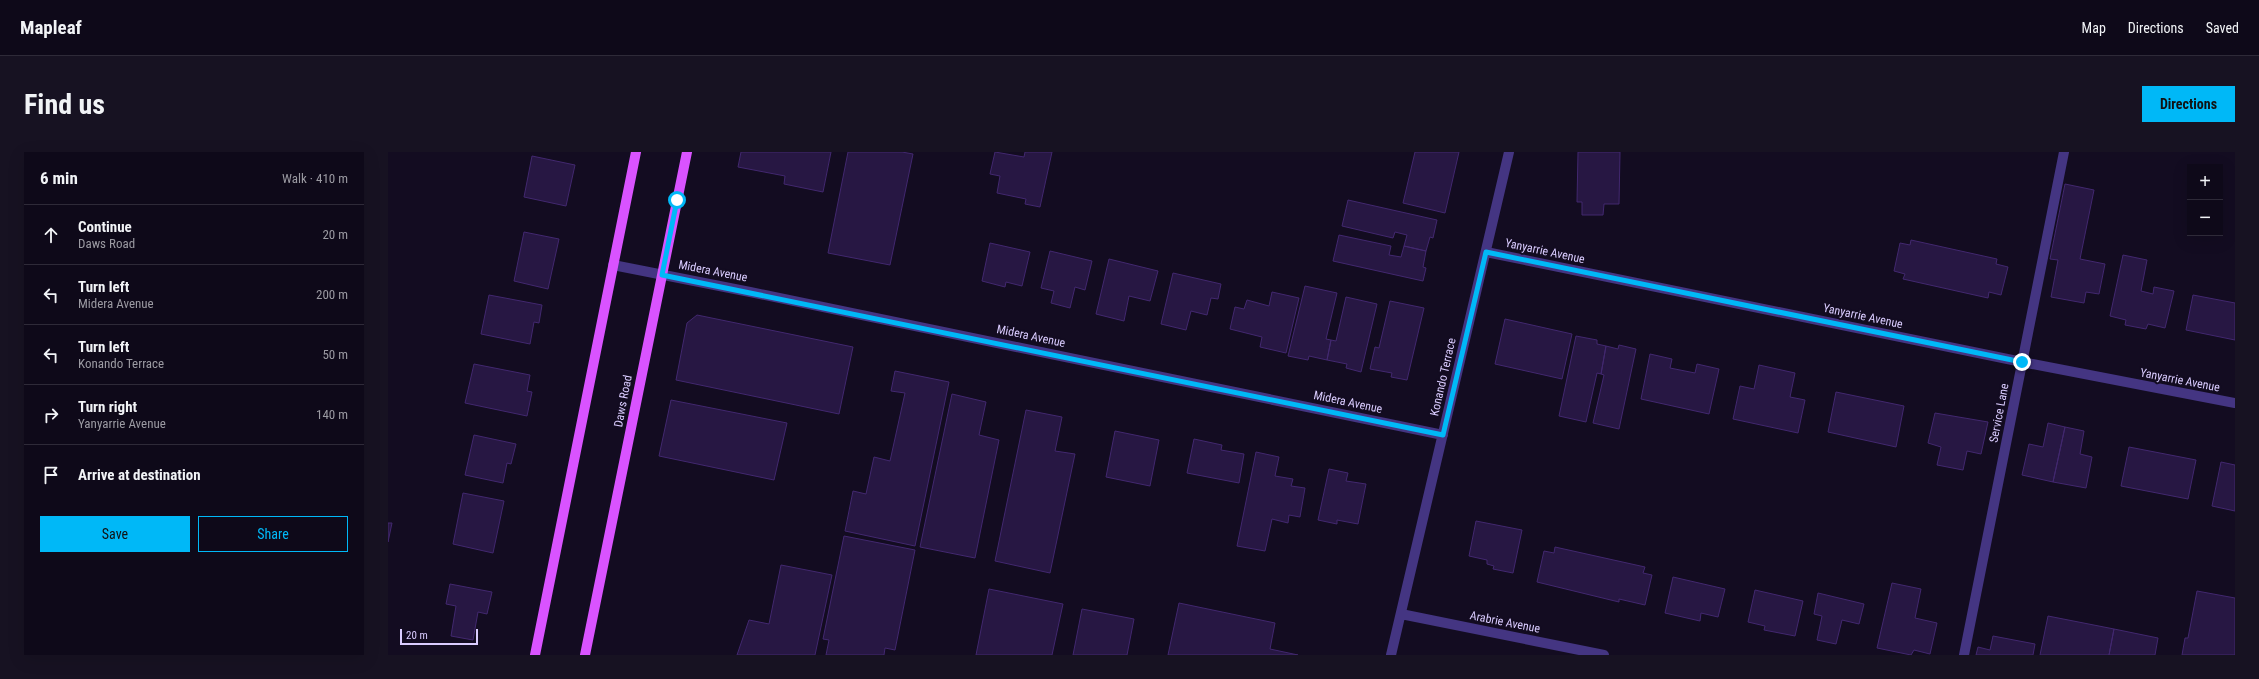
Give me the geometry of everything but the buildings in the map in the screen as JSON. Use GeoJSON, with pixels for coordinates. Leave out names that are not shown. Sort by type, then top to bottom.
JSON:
{"type":"FeatureCollection","features":[{"type":"Feature","properties":{"kind":"main road"},"geometry":{"type":"LineString","coordinates":[[535,655],[636,152]]}},
{"type":"Feature","properties":{"kind":"main road","name":"Daws Road"},"geometry":{"type":"LineString","coordinates":[[585,655],[687,152]]}},
{"type":"Feature","properties":{"kind":"street","name":"Konando Terrace"},"geometry":{"type":"LineString","coordinates":[[1391,655],[1509,152]]}},
{"type":"Feature","properties":{"kind":"street","name":"Service Lane"},"geometry":{"type":"LineString","coordinates":[[1964,655],[2064,152]]}},
{"type":"Feature","properties":{"kind":"street","name":"Yanyarrie Avenue"},"geometry":{"type":"LineString","coordinates":[[1486,252],[2022,362],[2235,403]]}},
{"type":"Feature","properties":{"kind":"street","name":"Midera Avenue"},"geometry":{"type":"LineString","coordinates":[[613,265],[1443,435]]}},
{"type":"Feature","properties":{"kind":"street","name":"Arabrie Avenue"},"geometry":{"type":"LineString","coordinates":[[1401,614],[1604,655]]}},
{"type":"Feature","properties":{"kind":"route"},"geometry":{"type":"LineString","coordinates":[[677,200],[662,275],[1443,435],[1486,252],[2022,362]]}}]}
